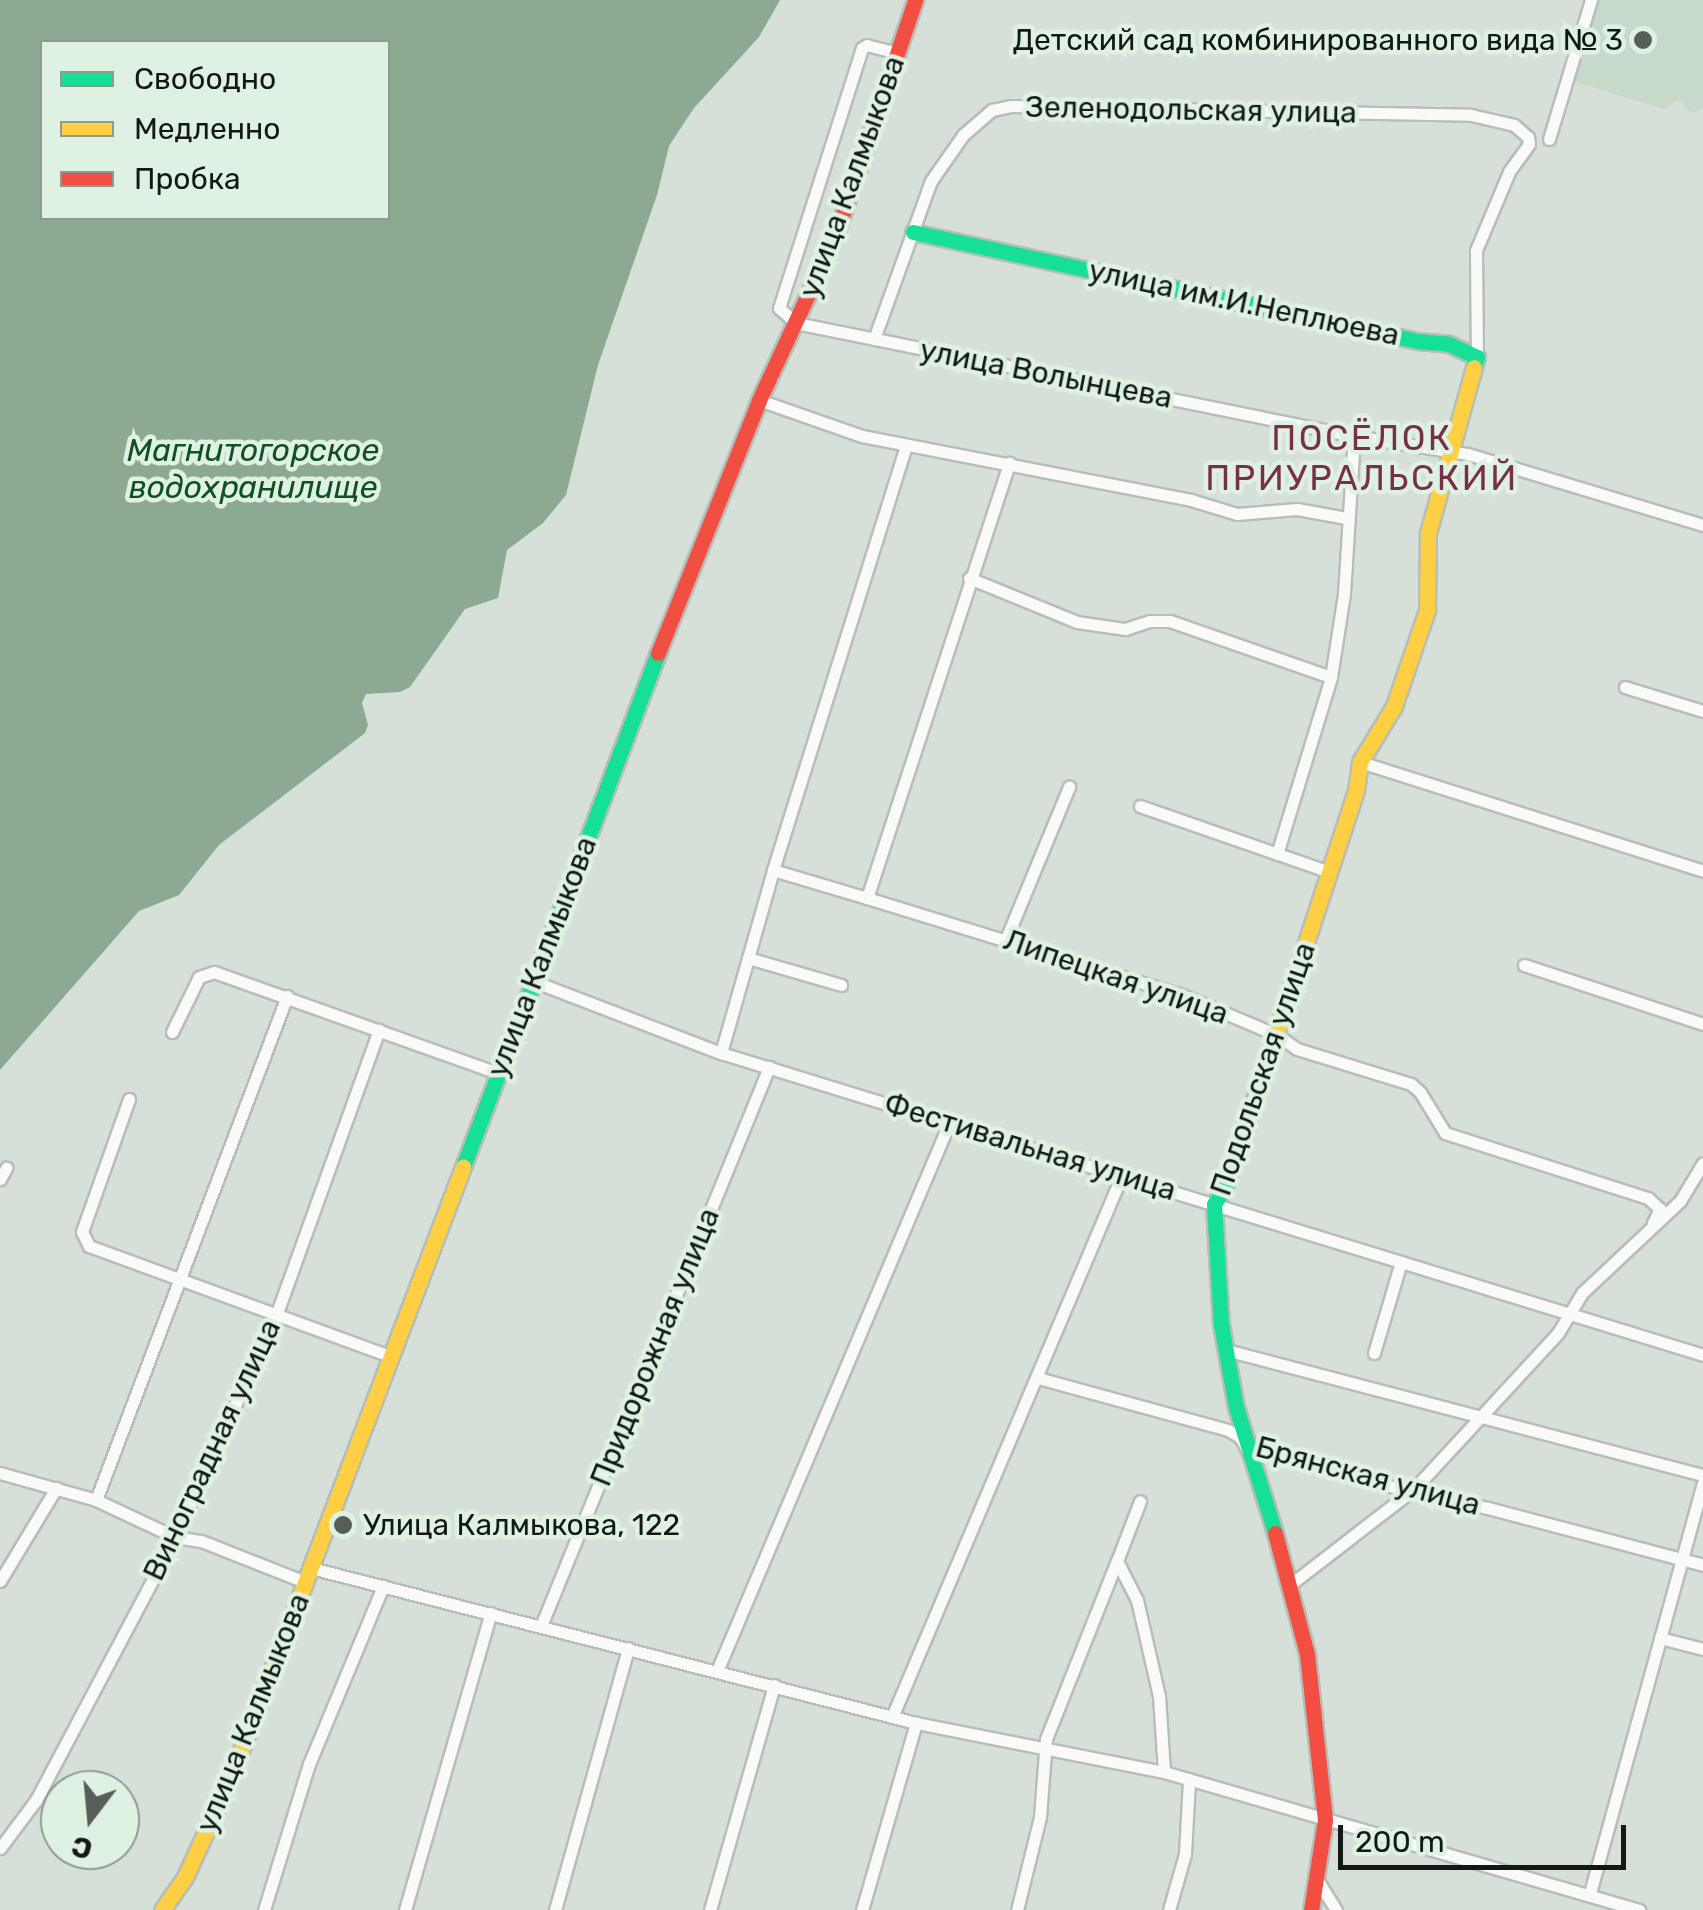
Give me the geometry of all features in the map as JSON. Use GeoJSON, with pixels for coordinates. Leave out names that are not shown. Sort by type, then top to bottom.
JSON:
{"type":"FeatureCollection","features":[{"type":"Feature","properties":{"kind":"street","name":"улица Калмыкова"},"geometry":{"type":"LineString","coordinates":[[162,1910],[185,1877],[231,1777],[688,571],[759,400],[836,234],[916,0]]}},
{"type":"Feature","properties":{"kind":"street"},"geometry":{"type":"LineString","coordinates":[[1549,139],[1591,0]]}},
{"type":"Feature","properties":{"kind":"street"},"geometry":{"type":"LineString","coordinates":[[796,323],[779,308],[862,48],[865,45],[898,53]]}},
{"type":"Feature","properties":{"kind":"street","name":"Зеленодольская улица"},"geometry":{"type":"LineString","coordinates":[[874,339],[931,181],[979,118],[1011,106],[1471,115],[1505,121],[1528,137],[1526,152],[1509,172],[1476,250],[1477,357]]}},
{"type":"Feature","properties":{"kind":"street","name":"улица им.И.Неплюева"},"geometry":{"type":"LineString","coordinates":[[914,232],[1417,341],[1449,344],[1477,357]]}},
{"type":"Feature","properties":{"kind":"street","name":"улица Волынцева"},"geometry":{"type":"LineString","coordinates":[[796,323],[1354,436],[1450,451],[1703,525]]}},
{"type":"Feature","properties":{"kind":"street"},"geometry":{"type":"LineString","coordinates":[[1450,451],[1477,357]]}},
{"type":"Feature","properties":{"kind":"street"},"geometry":{"type":"LineString","coordinates":[[759,400],[838,430],[1191,500],[1236,514],[1297,509],[1346,518]]}},
{"type":"Feature","properties":{"kind":"street"},"geometry":{"type":"LineString","coordinates":[[1277,854],[1331,677],[1344,594],[1354,436]]}},
{"type":"Feature","properties":{"kind":"street"},"geometry":{"type":"LineString","coordinates":[[722,1053],[773,870],[906,446]]}},
{"type":"Feature","properties":{"kind":"street","name":"Подольская улица"},"geometry":{"type":"LineString","coordinates":[[1311,1910],[1325,1820],[1307,1654],[1291,1584],[1246,1448],[1226,1350],[1214,1204],[1225,1186],[1330,872],[1360,762],[1394,706],[1427,610],[1428,533],[1450,451]]}},
{"type":"Feature","properties":{"kind":"street"},"geometry":{"type":"LineString","coordinates":[[866,898],[1009,462]]}},
{"type":"Feature","properties":{"kind":"street"},"geometry":{"type":"LineString","coordinates":[[970,578],[1077,622],[1125,629],[1150,620],[1170,621],[1331,677]]}},
{"type":"Feature","properties":{"kind":"street"},"geometry":{"type":"LineString","coordinates":[[1625,687],[1703,711]]}},
{"type":"Feature","properties":{"kind":"street"},"geometry":{"type":"LineString","coordinates":[[1360,762],[1703,871]]}},
{"type":"Feature","properties":{"kind":"street"},"geometry":{"type":"LineString","coordinates":[[1006,939],[1069,787]]}},
{"type":"Feature","properties":{"kind":"street"},"geometry":{"type":"LineString","coordinates":[[1140,806],[1330,872]]}},
{"type":"Feature","properties":{"kind":"street","name":"Липецкая улица"},"geometry":{"type":"LineString","coordinates":[[773,870],[1180,994],[1276,1034],[1296,1048],[1417,1088],[1445,1133],[1654,1200],[1660,1209],[1654,1224]]}},
{"type":"Feature","properties":{"kind":"street"},"geometry":{"type":"LineString","coordinates":[[748,958],[841,985]]}},
{"type":"Feature","properties":{"kind":"street"},"geometry":{"type":"LineString","coordinates":[[1524,965],[1703,1024]]}},
{"type":"Feature","properties":{"kind":"street"},"geometry":{"type":"LineString","coordinates":[[172,1032],[196,983],[206,973],[214,972],[497,1074]]}},
{"type":"Feature","properties":{"kind":"street","name":"Фестивальная улица"},"geometry":{"type":"LineString","coordinates":[[533,981],[768,1068],[1703,1355]]}},
{"type":"Feature","properties":{"kind":"street"},"geometry":{"type":"LineString","coordinates":[[96,1500],[287,996]]}},
{"type":"Feature","properties":{"kind":"street","name":"Виноградная улица"},"geometry":{"type":"LineString","coordinates":[[0,1848],[58,1761],[175,1537],[277,1313],[379,1030]]}},
{"type":"Feature","properties":{"kind":"street","name":"Придорожная улица"},"geometry":{"type":"LineString","coordinates":[[541,1626],[768,1068]]}},
{"type":"Feature","properties":{"kind":"street"},"geometry":{"type":"LineString","coordinates":[[129,1100],[83,1240],[102,1252],[388,1356]]}},
{"type":"Feature","properties":{"kind":"street"},"geometry":{"type":"LineString","coordinates":[[717,1671],[950,1121]]}},
{"type":"Feature","properties":{"kind":"street"},"geometry":{"type":"LineString","coordinates":[[1291,1584],[1414,1490],[1479,1414],[1537,1357],[1596,1277],[1680,1201],[1703,1163]]}},
{"type":"Feature","properties":{"kind":"street"},"geometry":{"type":"LineString","coordinates":[[892,1717],[1122,1175]]}},
{"type":"Feature","properties":{"kind":"street"},"geometry":{"type":"LineString","coordinates":[[1374,1354],[1401,1262]]}},
{"type":"Feature","properties":{"kind":"street"},"geometry":{"type":"LineString","coordinates":[[1226,1350],[1703,1475]]}},
{"type":"Feature","properties":{"kind":"street","name":"Брянская улица"},"geometry":{"type":"LineString","coordinates":[[1038,1378],[1228,1430],[1240,1437],[1246,1448],[1300,1458],[1367,1482],[1414,1490],[1703,1565]]}},
{"type":"Feature","properties":{"kind":"street"},"geometry":{"type":"LineString","coordinates":[[0,1473],[96,1500],[175,1537],[308,1575],[383,1586],[916,1723],[1164,1772],[1476,1865],[1590,1893],[1606,1905],[1639,1910]]}},
{"type":"Feature","properties":{"kind":"street"},"geometry":{"type":"LineString","coordinates":[[1590,1893],[1703,1483]]}},
{"type":"Feature","properties":{"kind":"street"},"geometry":{"type":"LineString","coordinates":[[0,1580],[56,1488]]}},
{"type":"Feature","properties":{"kind":"street"},"geometry":{"type":"LineString","coordinates":[[1017,1910],[1040,1817],[1046,1738],[1140,1501]]}},
{"type":"Feature","properties":{"kind":"street"},"geometry":{"type":"LineString","coordinates":[[1117,1562],[1137,1600],[1159,1696],[1164,1772]]}},
{"type":"Feature","properties":{"kind":"street"},"geometry":{"type":"LineString","coordinates":[[264,1910],[309,1764],[383,1586]]}},
{"type":"Feature","properties":{"kind":"street"},"geometry":{"type":"LineString","coordinates":[[404,1910],[491,1613]]}},
{"type":"Feature","properties":{"kind":"street"},"geometry":{"type":"LineString","coordinates":[[1660,1638],[1703,1649]]}},
{"type":"Feature","properties":{"kind":"street"},"geometry":{"type":"LineString","coordinates":[[555,1910],[628,1648]]}},
{"type":"Feature","properties":{"kind":"street"},"geometry":{"type":"LineString","coordinates":[[710,1910],[774,1685]]}},
{"type":"Feature","properties":{"kind":"street"},"geometry":{"type":"LineString","coordinates":[[862,1910],[916,1723]]}},
{"type":"Feature","properties":{"kind":"street"},"geometry":{"type":"LineString","coordinates":[[1170,1910],[1185,1854],[1189,1779]]}},
{"type":"Feature","properties":{"kind":"street"},"geometry":{"type":"LineString","coordinates":[[1318,1881],[1336,1910]]}},
{"type":"Feature","properties":{"kind":"shaded area","name":"Детский сад комбинированного вида № 3"},"geometry":{"type":"Polygon","coordinates":[[[1595,0],[1703,0],[1703,107],[1692,114],[1679,99],[1664,109],[1570,80],[1595,0]]]}},
{"type":"Feature","properties":{"kind":"water","name":"Магнитогорское водохранилище"},"geometry":{"type":"Polygon","coordinates":[[[0,0],[780,0],[759,37],[694,108],[669,146],[657,195],[598,365],[566,495],[543,523],[507,550],[498,598],[465,609],[410,687],[400,692],[366,694],[362,703],[368,725],[365,733],[219,845],[179,895],[139,911],[0,1070],[0,0]]]}},
{"type":"Feature","properties":{"kind":"traffic: fast"},"geometry":{"type":"LineString","coordinates":[[913,232],[1417,341],[1449,344],[1477,357],[1474,367]]}},
{"type":"Feature","properties":{"kind":"traffic: fast"},"geometry":{"type":"LineString","coordinates":[[463,1167],[658,653]]}},
{"type":"Feature","properties":{"kind":"traffic: fast"},"geometry":{"type":"LineString","coordinates":[[1247,1122],[1225,1186],[1214,1204],[1221,1324],[1236,1407],[1275,1533]]}},
{"type":"Feature","properties":{"kind":"traffic: slow"},"geometry":{"type":"LineString","coordinates":[[1247,1122],[1356,791],[1360,762],[1394,706],[1427,610],[1428,533],[1474,367]]}},
{"type":"Feature","properties":{"kind":"traffic: slow"},"geometry":{"type":"LineString","coordinates":[[162,1910],[185,1877],[231,1777],[463,1167]]}},
{"type":"Feature","properties":{"kind":"traffic: jam"},"geometry":{"type":"LineString","coordinates":[[658,653],[759,400],[836,234],[915,0]]}},
{"type":"Feature","properties":{"kind":"traffic: jam"},"geometry":{"type":"LineString","coordinates":[[1275,1533],[1307,1654],[1325,1820],[1311,1910]]}},
{"type":"Feature","properties":{"kind":"place","name":"Детский сад комбинированного вида № 3"},"geometry":{"type":"Point","coordinates":[1643,40]}},
{"type":"Feature","properties":{"kind":"place","name":"Улица Калмыкова, 122"},"geometry":{"type":"Point","coordinates":[343,1525]}},
{"type":"Feature","properties":{"kind":"district","name":"ПОСЁЛОК ПРИУРАЛЬСКИЙ"},"geometry":{"type":"Point","coordinates":[1362,458]}}]}
